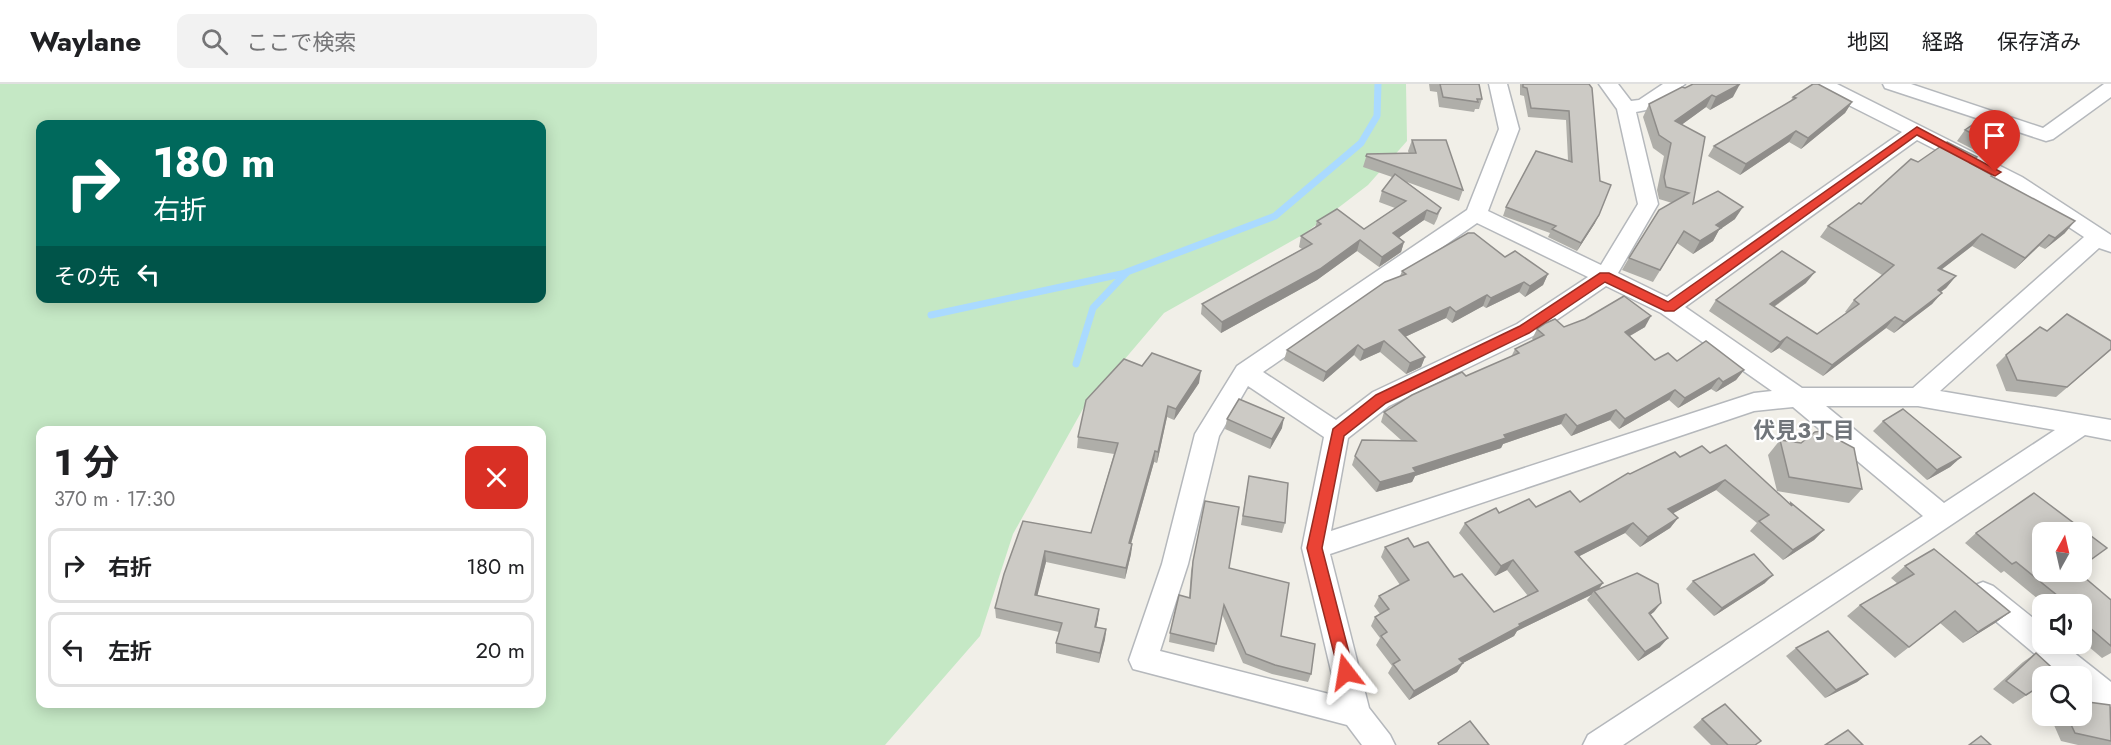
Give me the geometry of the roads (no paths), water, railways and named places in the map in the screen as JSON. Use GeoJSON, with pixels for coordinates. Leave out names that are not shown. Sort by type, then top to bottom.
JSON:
{"type":"FeatureCollection","features":[{"type":"Feature","properties":{"kind":"street"},"geometry":{"type":"LineString","coordinates":[[1356,714],[1143,660],[1175,564],[1207,434],[1245,372],[1476,214],[1509,129],[1498,84]]}},
{"type":"Feature","properties":{"kind":"street"},"geometry":{"type":"LineString","coordinates":[[1380,745],[1356,714],[1315,548],[1337,433],[1381,399],[1525,330],[1605,276],[1648,204],[1626,108],[1608,84]]}},
{"type":"Feature","properties":{"kind":"street"},"geometry":{"type":"LineString","coordinates":[[1626,108],[1644,105],[1676,84]]}},
{"type":"Feature","properties":{"kind":"street"},"geometry":{"type":"LineString","coordinates":[[1822,84],[2015,182],[2104,241],[1918,397]]}},
{"type":"Feature","properties":{"kind":"street"},"geometry":{"type":"LineString","coordinates":[[1892,84],[2046,135],[2111,88]]}},
{"type":"Feature","properties":{"kind":"street"},"geometry":{"type":"LineString","coordinates":[[1669,307],[1917,131]]}},
{"type":"Feature","properties":{"kind":"street"},"geometry":{"type":"LineString","coordinates":[[1476,214],[1669,307],[1798,397],[1943,517]]}},
{"type":"Feature","properties":{"kind":"street"},"geometry":{"type":"LineString","coordinates":[[1245,372],[1337,433]]}},
{"type":"Feature","properties":{"kind":"street"},"geometry":{"type":"LineString","coordinates":[[1315,548],[1755,402],[1798,397],[1918,397],[2111,430]]}},
{"type":"Feature","properties":{"kind":"street"},"geometry":{"type":"LineString","coordinates":[[1598,745],[1923,544],[1943,517],[2083,424]]}},
{"type":"Feature","properties":{"kind":"street"},"geometry":{"type":"LineString","coordinates":[[1960,575],[2032,634]]}},
{"type":"Feature","properties":{"kind":"street"},"geometry":{"type":"LineString","coordinates":[[2056,654],[2111,700]]}},
{"type":"Feature","properties":{"kind":"waterway"},"geometry":{"type":"LineString","coordinates":[[1076,364],[1093,308],[1127,272],[1275,216],[1361,143],[1377,116],[1378,84]]}},
{"type":"Feature","properties":{"kind":"waterway"},"geometry":{"type":"LineString","coordinates":[[931,315],[1126,273]]}},
{"type":"Feature","properties":{"kind":"district","name":"伏見3丁目"},"geometry":{"type":"Point","coordinates":[1804,430]}}]}
